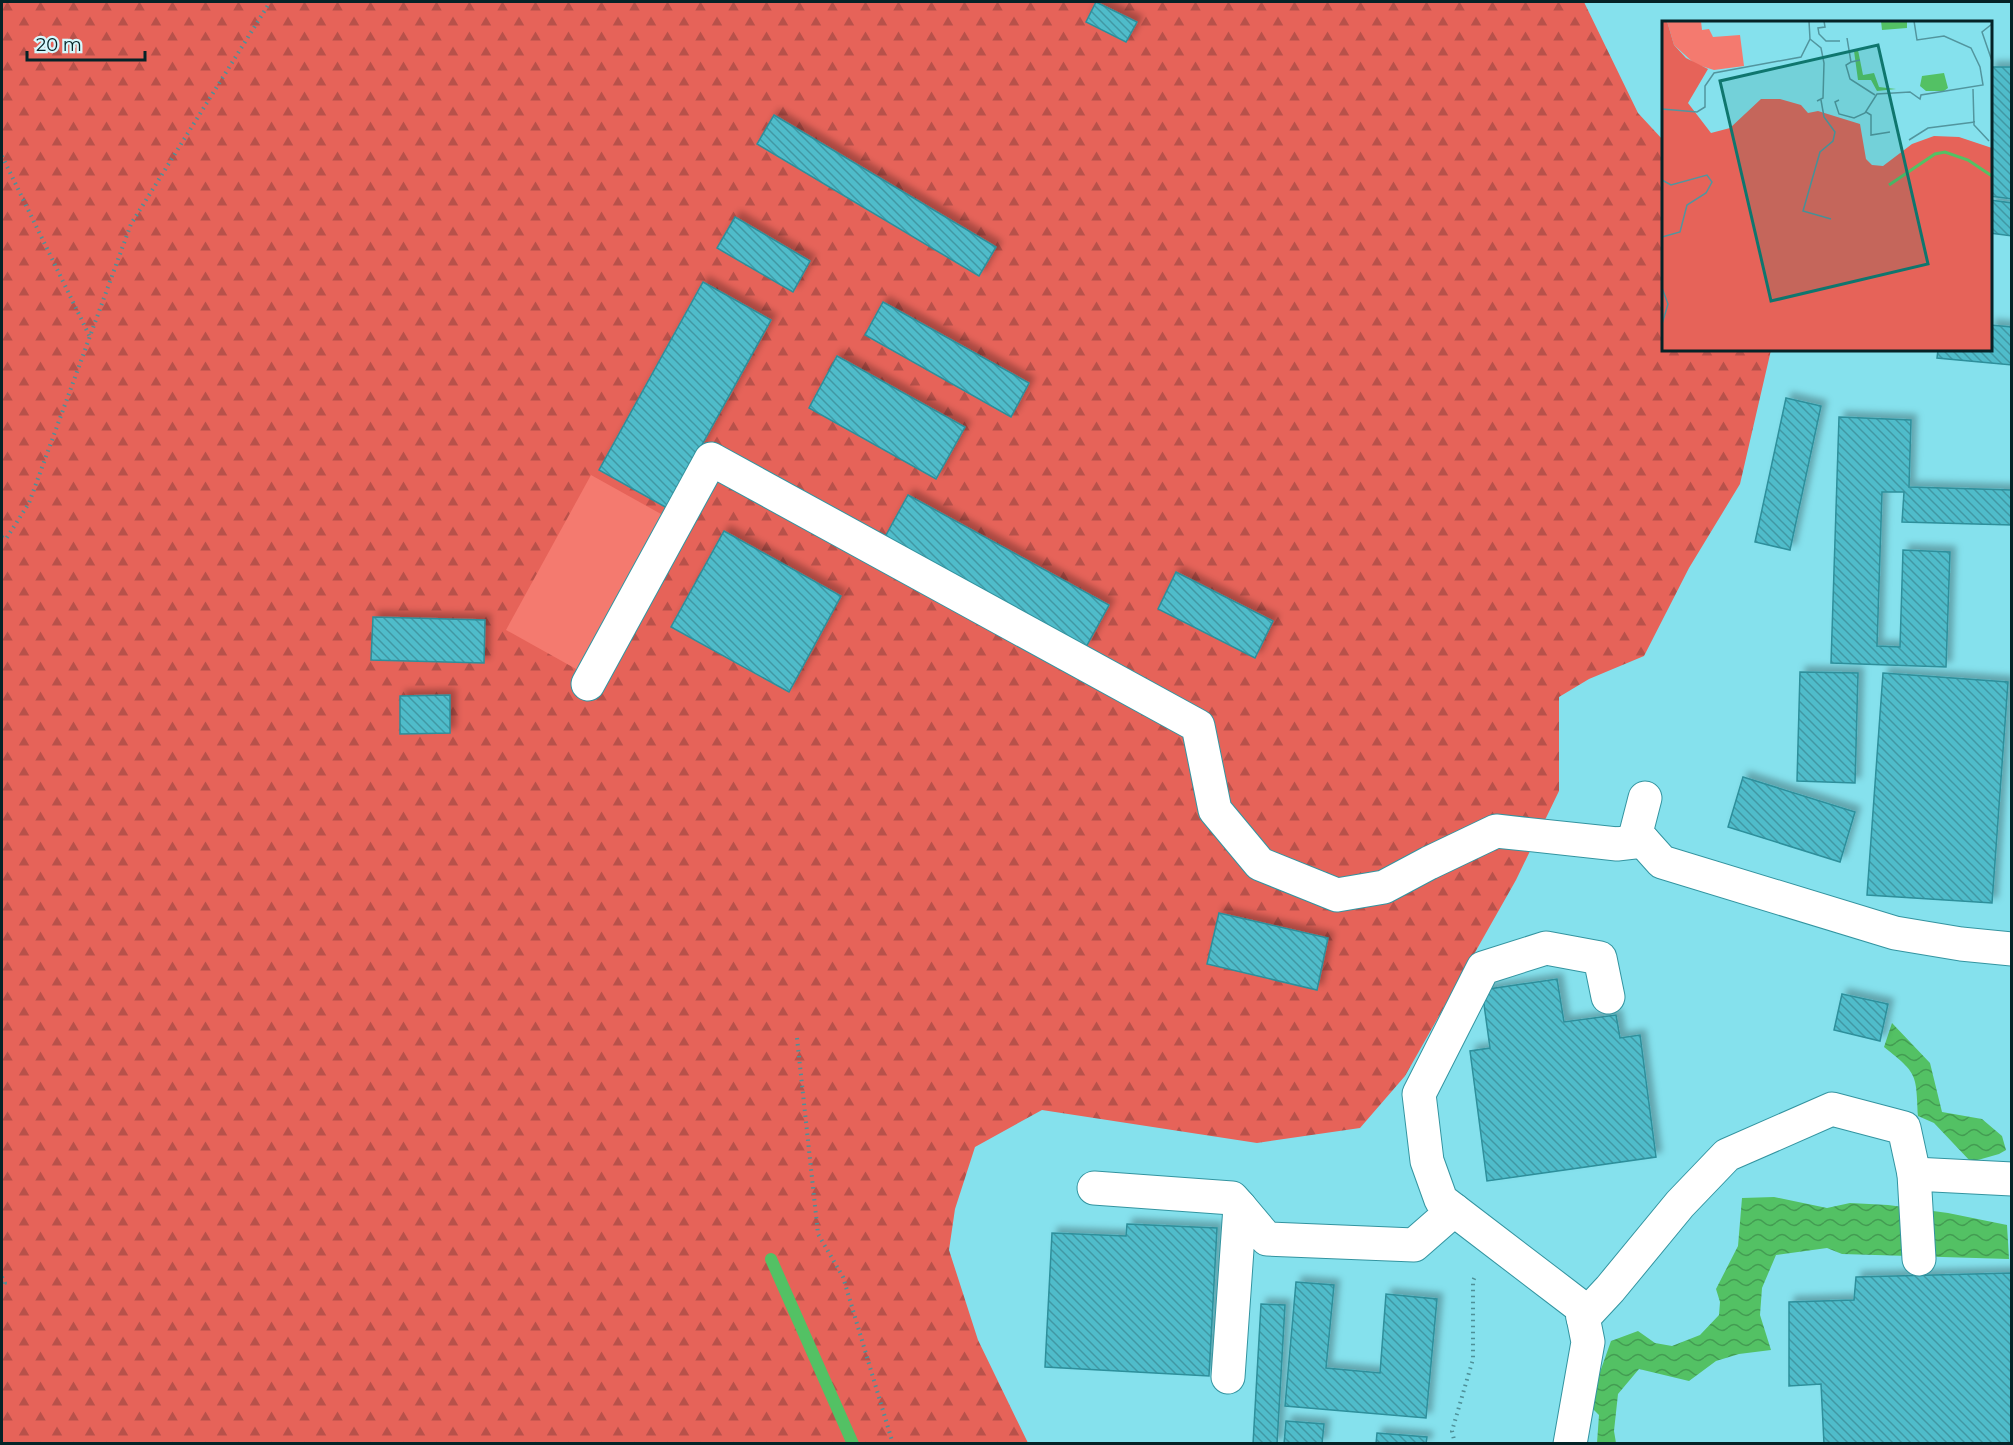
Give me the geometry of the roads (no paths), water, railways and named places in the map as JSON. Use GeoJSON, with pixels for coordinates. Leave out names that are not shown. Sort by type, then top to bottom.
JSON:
{"type":"FeatureCollection","features":[{"type":"Feature","properties":{"kind":"street"},"geometry":{"type":"LineString","coordinates":[[588,684],[711,459],[1198,726],[1215,810],[1260,864],[1337,895],[1384,887],[1496,831],[1617,844],[1643,841]]}},
{"type":"Feature","properties":{"kind":"street"},"geometry":{"type":"LineString","coordinates":[[1645,798],[1636,833],[1662,862],[1895,933],[1961,944],[2012,949]]}},
{"type":"Feature","properties":{"kind":"street"},"geometry":{"type":"LineString","coordinates":[[1570,1443],[1588,1342],[1581,1307],[1441,1200],[1427,1161],[1419,1094],[1483,968],[1546,948],[1600,958],[1608,998]]}},
{"type":"Feature","properties":{"kind":"street"},"geometry":{"type":"LineString","coordinates":[[1583,1318],[1680,1204],[1727,1155],[1833,1109],[1904,1128],[1914,1174],[1919,1259]]}},
{"type":"Feature","properties":{"kind":"street"},"geometry":{"type":"LineString","coordinates":[[1914,1174],[2012,1179]]}},
{"type":"Feature","properties":{"kind":"street"},"geometry":{"type":"LineString","coordinates":[[1094,1188],[1232,1198],[1268,1239],[1414,1245],[1454,1210]]}},
{"type":"Feature","properties":{"kind":"street"},"geometry":{"type":"LineString","coordinates":[[1228,1377],[1240,1207]]}},
{"type":"Feature","properties":{"kind":"water"},"geometry":{"type":"Polygon","coordinates":[[[1892,1023],[1930,1063],[1942,1112],[1982,1119],[2002,1136],[2006,1150],[1971,1162],[1934,1123],[1918,1116],[1917,1091],[1913,1076],[1903,1063],[1884,1047],[1892,1023]]]}},
{"type":"Feature","properties":{"kind":"water"},"geometry":{"type":"Polygon","coordinates":[[[1774,1197],[1827,1208],[1850,1203],[1888,1205],[1948,1213],[2007,1225],[2009,1259],[1842,1254],[1827,1248],[1776,1255],[1762,1288],[1760,1315],[1771,1350],[1739,1354],[1716,1361],[1689,1381],[1639,1369],[1618,1394],[1614,1431],[1616,1443],[1597,1443],[1599,1415],[1593,1409],[1600,1372],[1611,1341],[1638,1331],[1655,1343],[1672,1346],[1700,1335],[1719,1315],[1720,1302],[1716,1289],[1738,1246],[1742,1198],[1774,1197]]]}},
{"type":"Feature","properties":{"kind":"waterway"},"geometry":{"type":"LineString","coordinates":[[771,1259],[853,1444]]}}]}
